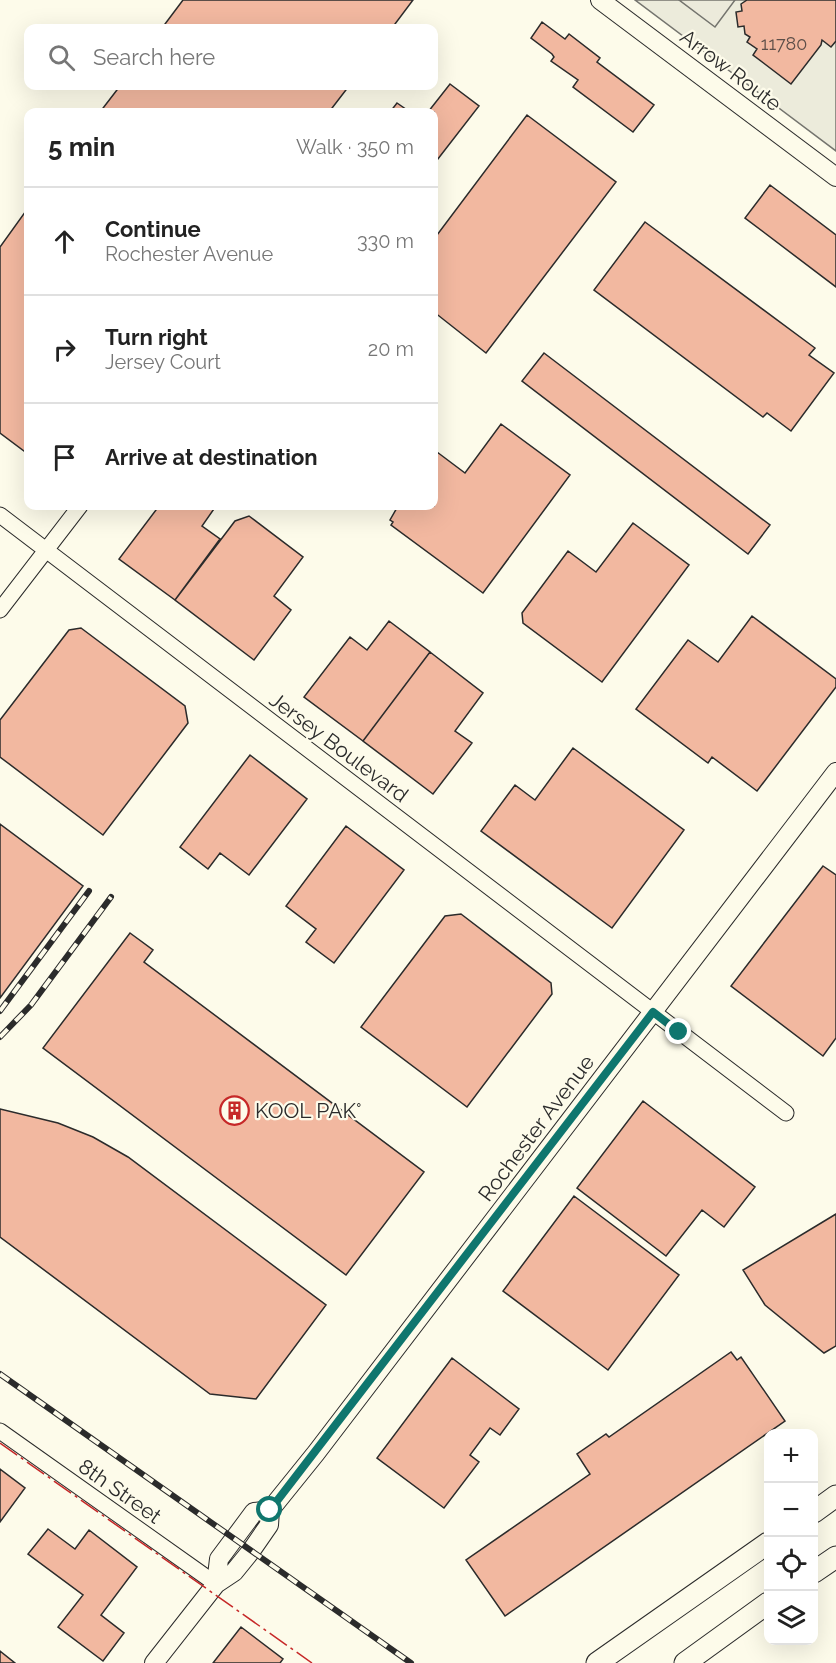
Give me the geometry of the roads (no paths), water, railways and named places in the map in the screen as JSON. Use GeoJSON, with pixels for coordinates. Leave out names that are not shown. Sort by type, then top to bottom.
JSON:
{"type":"FeatureCollection","features":[{"type":"Feature","properties":{"kind":"highway"},"geometry":{"type":"LineString","coordinates":[[818,1509],[836,1496]]}},
{"type":"Feature","properties":{"kind":"highway"},"geometry":{"type":"LineString","coordinates":[[597,1663],[764,1546]]}},
{"type":"Feature","properties":{"kind":"highway"},"geometry":{"type":"LineString","coordinates":[[818,1569],[836,1557]]}},
{"type":"Feature","properties":{"kind":"highway"},"geometry":{"type":"LineString","coordinates":[[685,1663],[764,1606]]}},
{"type":"Feature","properties":{"kind":"main road","name":"Arrow Route"},"geometry":{"type":"LineString","coordinates":[[600,0],[836,177]]}},
{"type":"Feature","properties":{"kind":"main road","name":"Rochester Avenue"},"geometry":{"type":"LineString","coordinates":[[154,1663],[216,1584],[234,1572],[251,1551],[269,1525],[270,1510],[836,772]]}},
{"type":"Feature","properties":{"kind":"street"},"geometry":{"type":"LineString","coordinates":[[0,610],[77,510]]}},
{"type":"Feature","properties":{"kind":"street","name":"Jersey Boulevard"},"geometry":{"type":"LineString","coordinates":[[0,515],[786,1113]]}},
{"type":"Feature","properties":{"kind":"street","name":"8th Street"},"geometry":{"type":"LineString","coordinates":[[0,1431],[216,1584]]}},
{"type":"Feature","properties":{"kind":"railway"},"geometry":{"type":"LineString","coordinates":[[0,1011],[89,891]]}},
{"type":"Feature","properties":{"kind":"railway"},"geometry":{"type":"LineString","coordinates":[[0,1037],[31,1005],[111,897]]}},
{"type":"Feature","properties":{"kind":"railway"},"geometry":{"type":"LineString","coordinates":[[0,1374],[411,1663]]}},
{"type":"Feature","properties":{"kind":"place","name":"KOOL PAK°"},"geometry":{"type":"Point","coordinates":[234,1110]}}]}
